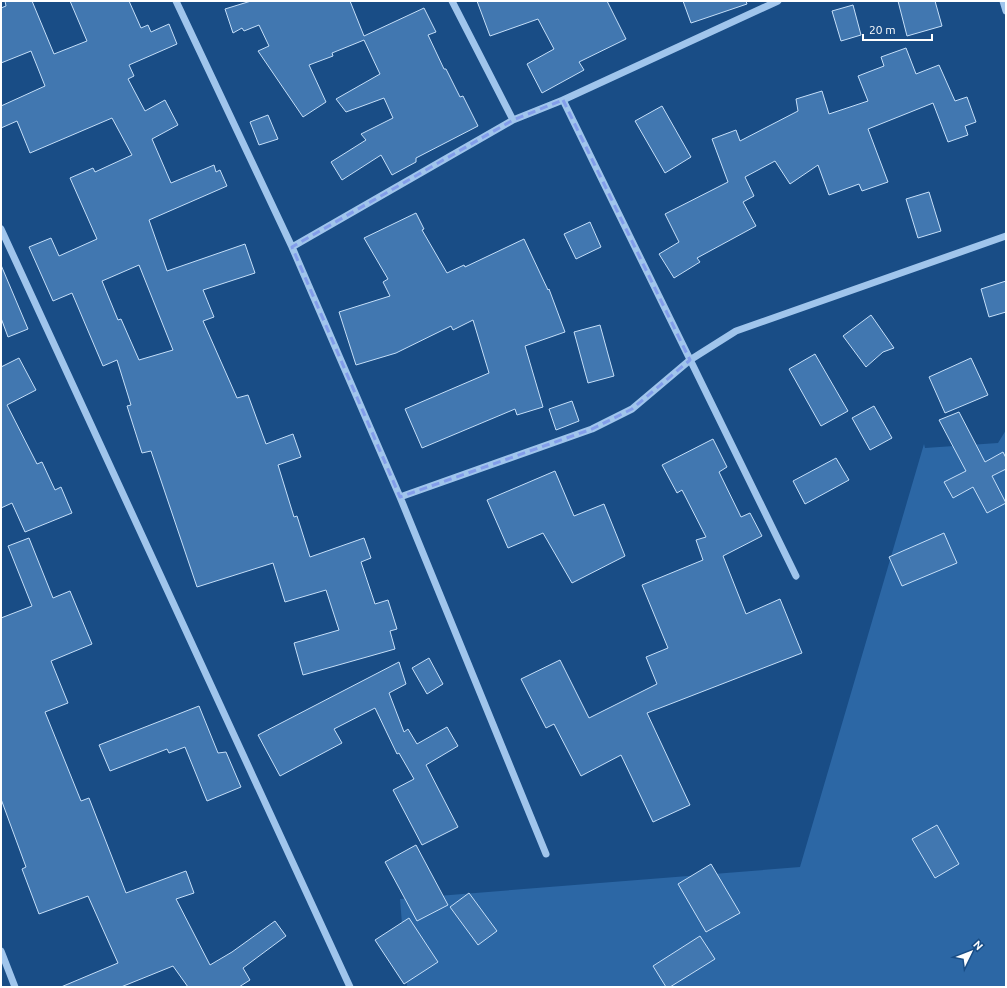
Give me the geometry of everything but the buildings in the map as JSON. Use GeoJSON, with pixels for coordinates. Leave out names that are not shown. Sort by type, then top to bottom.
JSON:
{"type":"FeatureCollection","features":[{"type":"Feature","properties":{"kind":"street"},"geometry":{"type":"LineString","coordinates":[[176,1],[292,247],[400,497],[546,854]]}},
{"type":"Feature","properties":{"kind":"street"},"geometry":{"type":"LineString","coordinates":[[452,1],[512,120]]}},
{"type":"Feature","properties":{"kind":"street"},"geometry":{"type":"LineString","coordinates":[[292,247],[512,120],[563,100],[778,1]]}},
{"type":"Feature","properties":{"kind":"street"},"geometry":{"type":"LineString","coordinates":[[1003,1],[1006,11]]}},
{"type":"Feature","properties":{"kind":"street"},"geometry":{"type":"LineString","coordinates":[[563,100],[796,576]]}},
{"type":"Feature","properties":{"kind":"street"},"geometry":{"type":"LineString","coordinates":[[1,229],[350,987]]}},
{"type":"Feature","properties":{"kind":"street"},"geometry":{"type":"LineString","coordinates":[[400,497],[592,429],[632,409],[690,360],[736,332],[1006,236]]}},
{"type":"Feature","properties":{"kind":"street"},"geometry":{"type":"LineString","coordinates":[[1,951],[15,987]]}},
{"type":"Feature","properties":{"kind":"highlighted area"},"geometry":{"type":"Polygon","coordinates":[[[563,100],[690,360],[632,409],[592,429],[400,497],[292,247],[513,120],[563,100]]]}},
{"type":"Feature","properties":{"kind":"shaded area"},"geometry":{"type":"Polygon","coordinates":[[[1006,430],[1006,987],[407,987],[400,899],[800,867],[924,444],[925,448],[998,443],[1006,430]]]}}]}
